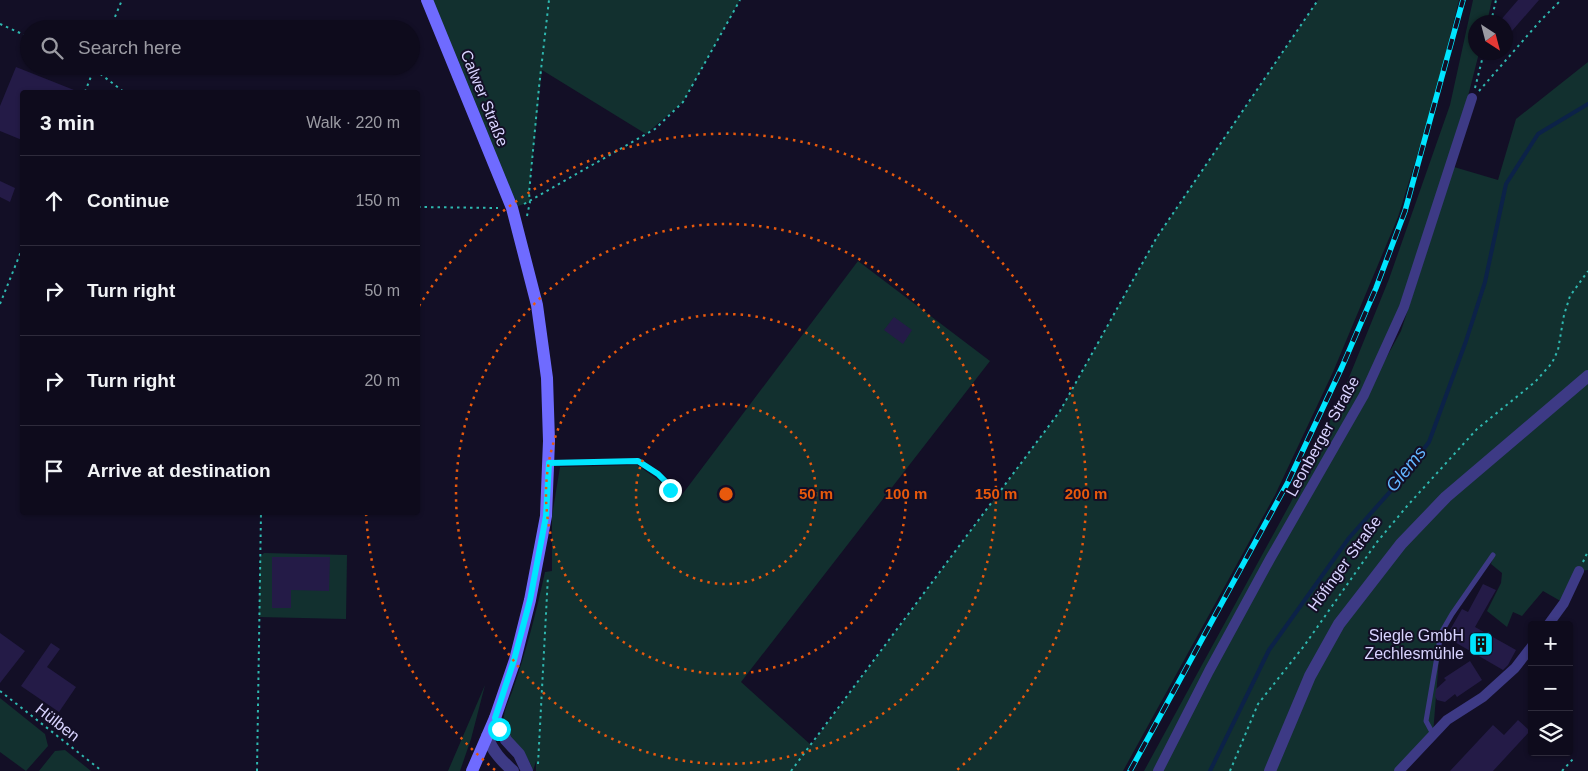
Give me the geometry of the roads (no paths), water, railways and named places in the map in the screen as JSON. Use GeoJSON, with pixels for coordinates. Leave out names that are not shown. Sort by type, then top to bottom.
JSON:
{"type":"FeatureCollection","features":[{"type":"Feature","properties":{"kind":"main road","name":"Calwer Straße"},"geometry":{"type":"LineString","coordinates":[[427,0],[512,208],[538,314],[547,378],[549,463],[546,516],[530,600],[514,660],[495,718],[472,771]]}},
{"type":"Feature","properties":{"kind":"street","name":"Leonberger Straße"},"geometry":{"type":"LineString","coordinates":[[1158,771],[1256,585],[1364,395],[1404,307],[1472,98]]}},
{"type":"Feature","properties":{"kind":"street","name":"Höfinger Straße"},"geometry":{"type":"LineString","coordinates":[[1270,771],[1310,676],[1339,624],[1401,544],[1446,497],[1588,376]]}},
{"type":"Feature","properties":{"kind":"street"},"geometry":{"type":"LineString","coordinates":[[1551,621],[1564,603],[1579,570]]}},
{"type":"Feature","properties":{"kind":"street"},"geometry":{"type":"LineString","coordinates":[[1399,771],[1448,720],[1483,698],[1515,668],[1528,651]]}},
{"type":"Feature","properties":{"kind":"street"},"geometry":{"type":"LineString","coordinates":[[495,718],[506,740],[519,754],[528,771]]}},
{"type":"Feature","properties":{"kind":"street"},"geometry":{"type":"LineString","coordinates":[[487,736],[490,745],[513,771]]}},
{"type":"Feature","properties":{"kind":"lane"},"geometry":{"type":"LineString","coordinates":[[1433,734],[1426,721],[1441,633],[1493,555]]}},
{"type":"Feature","properties":{"kind":"waterway","name":"Glems"},"geometry":{"type":"LineString","coordinates":[[1210,771],[1269,650],[1349,538],[1396,485],[1429,442],[1466,341],[1485,282],[1506,184],[1538,134],[1588,104]]}},
{"type":"Feature","properties":{"kind":"railway"},"geometry":{"type":"LineString","coordinates":[[1130,771],[1288,482],[1342,367],[1376,288],[1405,211],[1463,0]]}},
{"type":"Feature","properties":{"kind":"place","name":"Siegle GmbH Zechlesmühle"},"geometry":{"type":"Point","coordinates":[1481,644]}}]}
